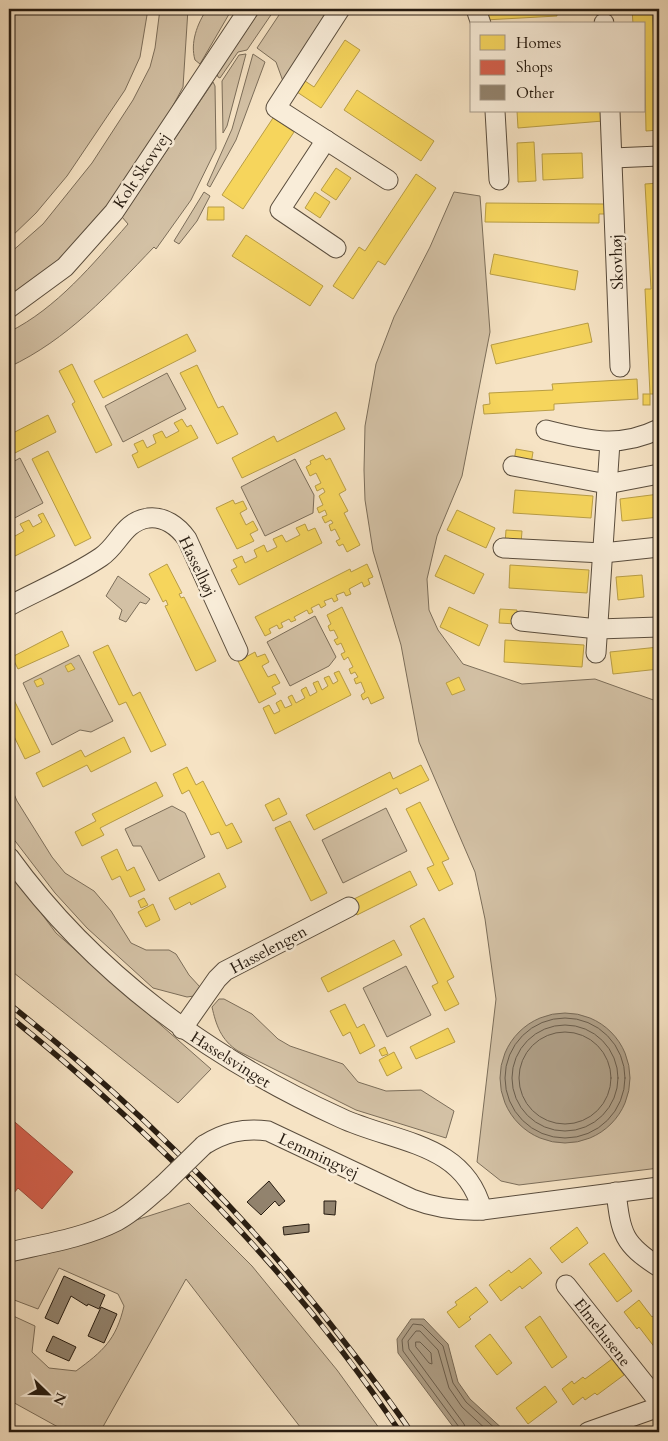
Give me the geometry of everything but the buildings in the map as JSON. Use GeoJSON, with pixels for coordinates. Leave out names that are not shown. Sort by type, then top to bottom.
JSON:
{"type":"FeatureCollection","features":[{"type":"Feature","properties":{"kind":"street","name":"Kolt Skovvej"},"geometry":{"type":"LineString","coordinates":[[9,308],[64,267],[114,212],[248,9]]}},
{"type":"Feature","properties":{"kind":"street"},"geometry":{"type":"LineString","coordinates":[[340,9],[276,108],[388,180]]}},
{"type":"Feature","properties":{"kind":"street"},"geometry":{"type":"LineString","coordinates":[[476,9],[480,22]]}},
{"type":"Feature","properties":{"kind":"street"},"geometry":{"type":"LineString","coordinates":[[495,112],[499,180]]}},
{"type":"Feature","properties":{"kind":"street","name":"Skovhøj"},"geometry":{"type":"LineString","coordinates":[[610,112],[620,367]]}},
{"type":"Feature","properties":{"kind":"street"},"geometry":{"type":"LineString","coordinates":[[326,140],[280,210],[336,248]]}},
{"type":"Feature","properties":{"kind":"street"},"geometry":{"type":"LineString","coordinates":[[613,158],[659,156]]}},
{"type":"Feature","properties":{"kind":"street"},"geometry":{"type":"LineString","coordinates":[[546,430],[610,442],[629,440],[659,429]]}},
{"type":"Feature","properties":{"kind":"street"},"geometry":{"type":"LineString","coordinates":[[596,653],[610,442]]}},
{"type":"Feature","properties":{"kind":"street"},"geometry":{"type":"LineString","coordinates":[[513,466],[607,484],[659,474]]}},
{"type":"Feature","properties":{"kind":"street","name":"Hasselhøj"},"geometry":{"type":"LineString","coordinates":[[9,606],[102,556],[115,544],[124,530],[134,523],[149,518],[166,521],[178,527],[187,539],[238,650]]}},
{"type":"Feature","properties":{"kind":"street"},"geometry":{"type":"LineString","coordinates":[[504,548],[602,553],[659,548]]}},
{"type":"Feature","properties":{"kind":"street"},"geometry":{"type":"LineString","coordinates":[[521,621],[598,629],[659,627]]}},
{"type":"Feature","properties":{"kind":"street","name":"Hasselsvinget"},"geometry":{"type":"LineString","coordinates":[[9,857],[44,901],[99,959],[182,1028],[235,1063],[308,1103],[350,1122],[444,1156],[457,1166],[474,1187],[482,1210]]}},
{"type":"Feature","properties":{"kind":"street","name":"Hasselengen"},"geometry":{"type":"LineString","coordinates":[[182,1028],[217,979],[225,971],[349,907]]}},
{"type":"Feature","properties":{"kind":"street","name":"Lemmingvej"},"geometry":{"type":"LineString","coordinates":[[9,1252],[88,1233],[117,1221],[132,1212],[163,1185],[204,1145],[232,1131],[250,1129],[268,1131],[430,1206],[460,1211],[482,1210],[659,1187]]}},
{"type":"Feature","properties":{"kind":"street"},"geometry":{"type":"LineString","coordinates":[[616,1192],[618,1212],[631,1247],[659,1267]]}},
{"type":"Feature","properties":{"kind":"street","name":"Elmehusene"},"geometry":{"type":"LineString","coordinates":[[566,1285],[658,1411],[588,1432]]}},
{"type":"Feature","properties":{"kind":"shaded area"},"geometry":{"type":"Polygon","coordinates":[[[9,9],[148,9],[140,57],[125,90],[67,176],[36,213],[9,239],[9,9]]]}},
{"type":"Feature","properties":{"kind":"shaded area"},"geometry":{"type":"Polygon","coordinates":[[[160,9],[188,9],[183,87],[154,141],[113,200],[55,264],[9,297],[9,254],[43,224],[92,163],[133,100],[150,67],[155,48],[160,9]]]}},
{"type":"Feature","properties":{"kind":"shaded area"},"geometry":{"type":"Polygon","coordinates":[[[207,9],[232,9],[200,64],[195,60],[193,47],[197,27],[207,9]]]}},
{"type":"Feature","properties":{"kind":"shaded area"},"geometry":{"type":"Polygon","coordinates":[[[261,9],[275,9],[247,50],[238,52],[220,78],[218,77],[217,74],[261,9]]]}},
{"type":"Feature","properties":{"kind":"shaded area"},"geometry":{"type":"Polygon","coordinates":[[[283,9],[333,9],[284,84],[276,62],[257,48],[283,9]]]}},
{"type":"Feature","properties":{"kind":"shaded area"},"geometry":{"type":"Polygon","coordinates":[[[246,54],[227,126],[223,133],[222,81],[239,55],[246,54]]]}},
{"type":"Feature","properties":{"kind":"shaded area"},"geometry":{"type":"Polygon","coordinates":[[[253,54],[265,62],[236,140],[210,187],[207,185],[232,129],[253,54]]]}},
{"type":"Feature","properties":{"kind":"shaded area"},"geometry":{"type":"Polygon","coordinates":[[[213,82],[215,86],[216,149],[191,200],[156,249],[154,247],[104,298],[69,329],[30,356],[9,367],[9,332],[43,311],[59,298],[128,224],[122,217],[213,82]]]}},
{"type":"Feature","properties":{"kind":"shaded area"},"geometry":{"type":"Polygon","coordinates":[[[204,192],[210,196],[197,221],[179,244],[174,241],[204,192]]]}},
{"type":"Feature","properties":{"kind":"shaded area"},"geometry":{"type":"Polygon","coordinates":[[[454,192],[480,196],[490,332],[462,476],[437,536],[427,579],[429,610],[438,630],[463,664],[522,684],[595,679],[659,702],[659,1168],[519,1185],[501,1181],[477,1162],[496,999],[485,919],[475,872],[419,742],[401,645],[373,551],[365,500],[364,470],[365,426],[376,364],[394,317],[430,247],[454,192]]]}},
{"type":"Feature","properties":{"kind":"shaded area"},"geometry":{"type":"Polygon","coordinates":[[[167,373],[186,409],[123,442],[105,406],[167,373]]]}},
{"type":"Feature","properties":{"kind":"shaded area"},"geometry":{"type":"Polygon","coordinates":[[[20,458],[43,503],[9,521],[9,464],[20,458]]]}},
{"type":"Feature","properties":{"kind":"shaded area"},"geometry":{"type":"Polygon","coordinates":[[[295,459],[314,495],[313,513],[265,536],[241,487],[295,459]]]}},
{"type":"Feature","properties":{"kind":"shaded area"},"geometry":{"type":"Polygon","coordinates":[[[118,576],[150,599],[146,604],[140,602],[126,622],[119,619],[122,610],[106,596],[118,576]]]}},
{"type":"Feature","properties":{"kind":"shaded area"},"geometry":{"type":"Polygon","coordinates":[[[315,616],[336,657],[329,666],[290,686],[267,642],[315,616]]]}},
{"type":"Feature","properties":{"kind":"shaded area"},"geometry":{"type":"Polygon","coordinates":[[[79,655],[113,721],[91,732],[80,730],[52,745],[23,683],[79,655]]]}},
{"type":"Feature","properties":{"kind":"shaded area"},"geometry":{"type":"Polygon","coordinates":[[[9,782],[17,801],[52,857],[65,873],[94,891],[111,911],[131,943],[146,950],[169,950],[176,954],[189,975],[200,987],[194,996],[187,997],[153,988],[87,928],[55,893],[9,833],[9,782]]]}},
{"type":"Feature","properties":{"kind":"shaded area"},"geometry":{"type":"Polygon","coordinates":[[[172,806],[185,813],[205,857],[159,881],[141,846],[133,846],[125,829],[172,806]]]}},
{"type":"Feature","properties":{"kind":"shaded area"},"geometry":{"type":"Polygon","coordinates":[[[386,808],[407,851],[343,883],[322,840],[386,808]]]}},
{"type":"Feature","properties":{"kind":"shaded area"},"geometry":{"type":"Polygon","coordinates":[[[9,870],[56,933],[211,1069],[178,1103],[9,969],[9,870]]]}},
{"type":"Feature","properties":{"kind":"shaded area"},"geometry":{"type":"Polygon","coordinates":[[[406,966],[431,1015],[387,1037],[363,988],[406,966]]]}},
{"type":"Feature","properties":{"kind":"shaded area"},"geometry":{"type":"Polygon","coordinates":[[[219,999],[224,999],[252,1014],[278,1039],[290,1046],[343,1064],[358,1082],[386,1091],[421,1090],[454,1111],[446,1138],[356,1110],[238,1051],[223,1037],[215,1020],[212,1007],[219,999]]]}},
{"type":"Feature","properties":{"kind":"shaded area"},"geometry":{"type":"Polygon","coordinates":[[[189,1203],[252,1266],[337,1370],[382,1432],[304,1432],[186,1279],[100,1432],[67,1432],[9,1400],[9,1314],[35,1326],[32,1352],[49,1368],[76,1371],[107,1344],[117,1328],[124,1306],[118,1294],[59,1268],[38,1309],[9,1298],[9,1260],[112,1234],[133,1221],[189,1203]]]}},
{"type":"Feature","properties":{"kind":"water"},"geometry":{"type":"Polygon","coordinates":[[[565,1013],[590,1018],[611,1032],[625,1053],[630,1078],[625,1103],[611,1124],[590,1138],[565,1143],[540,1138],[519,1124],[505,1103],[500,1078],[505,1053],[519,1032],[540,1018],[565,1013]]]}},
{"type":"Feature","properties":{"kind":"water"},"geometry":{"type":"Polygon","coordinates":[[[411,1319],[424,1319],[448,1344],[458,1382],[470,1399],[506,1432],[457,1432],[398,1353],[397,1339],[411,1319]]]}},
{"type":"Feature","properties":{"kind":"railway"},"geometry":{"type":"LineString","coordinates":[[9,1004],[103,1083],[192,1167],[275,1257],[315,1305],[411,1432]]}},
{"type":"Feature","properties":{"kind":"railway"},"geometry":{"type":"LineString","coordinates":[[9,1016],[64,1061],[117,1109],[170,1158],[220,1209],[269,1262],[315,1317],[359,1374],[400,1432]]}}]}
